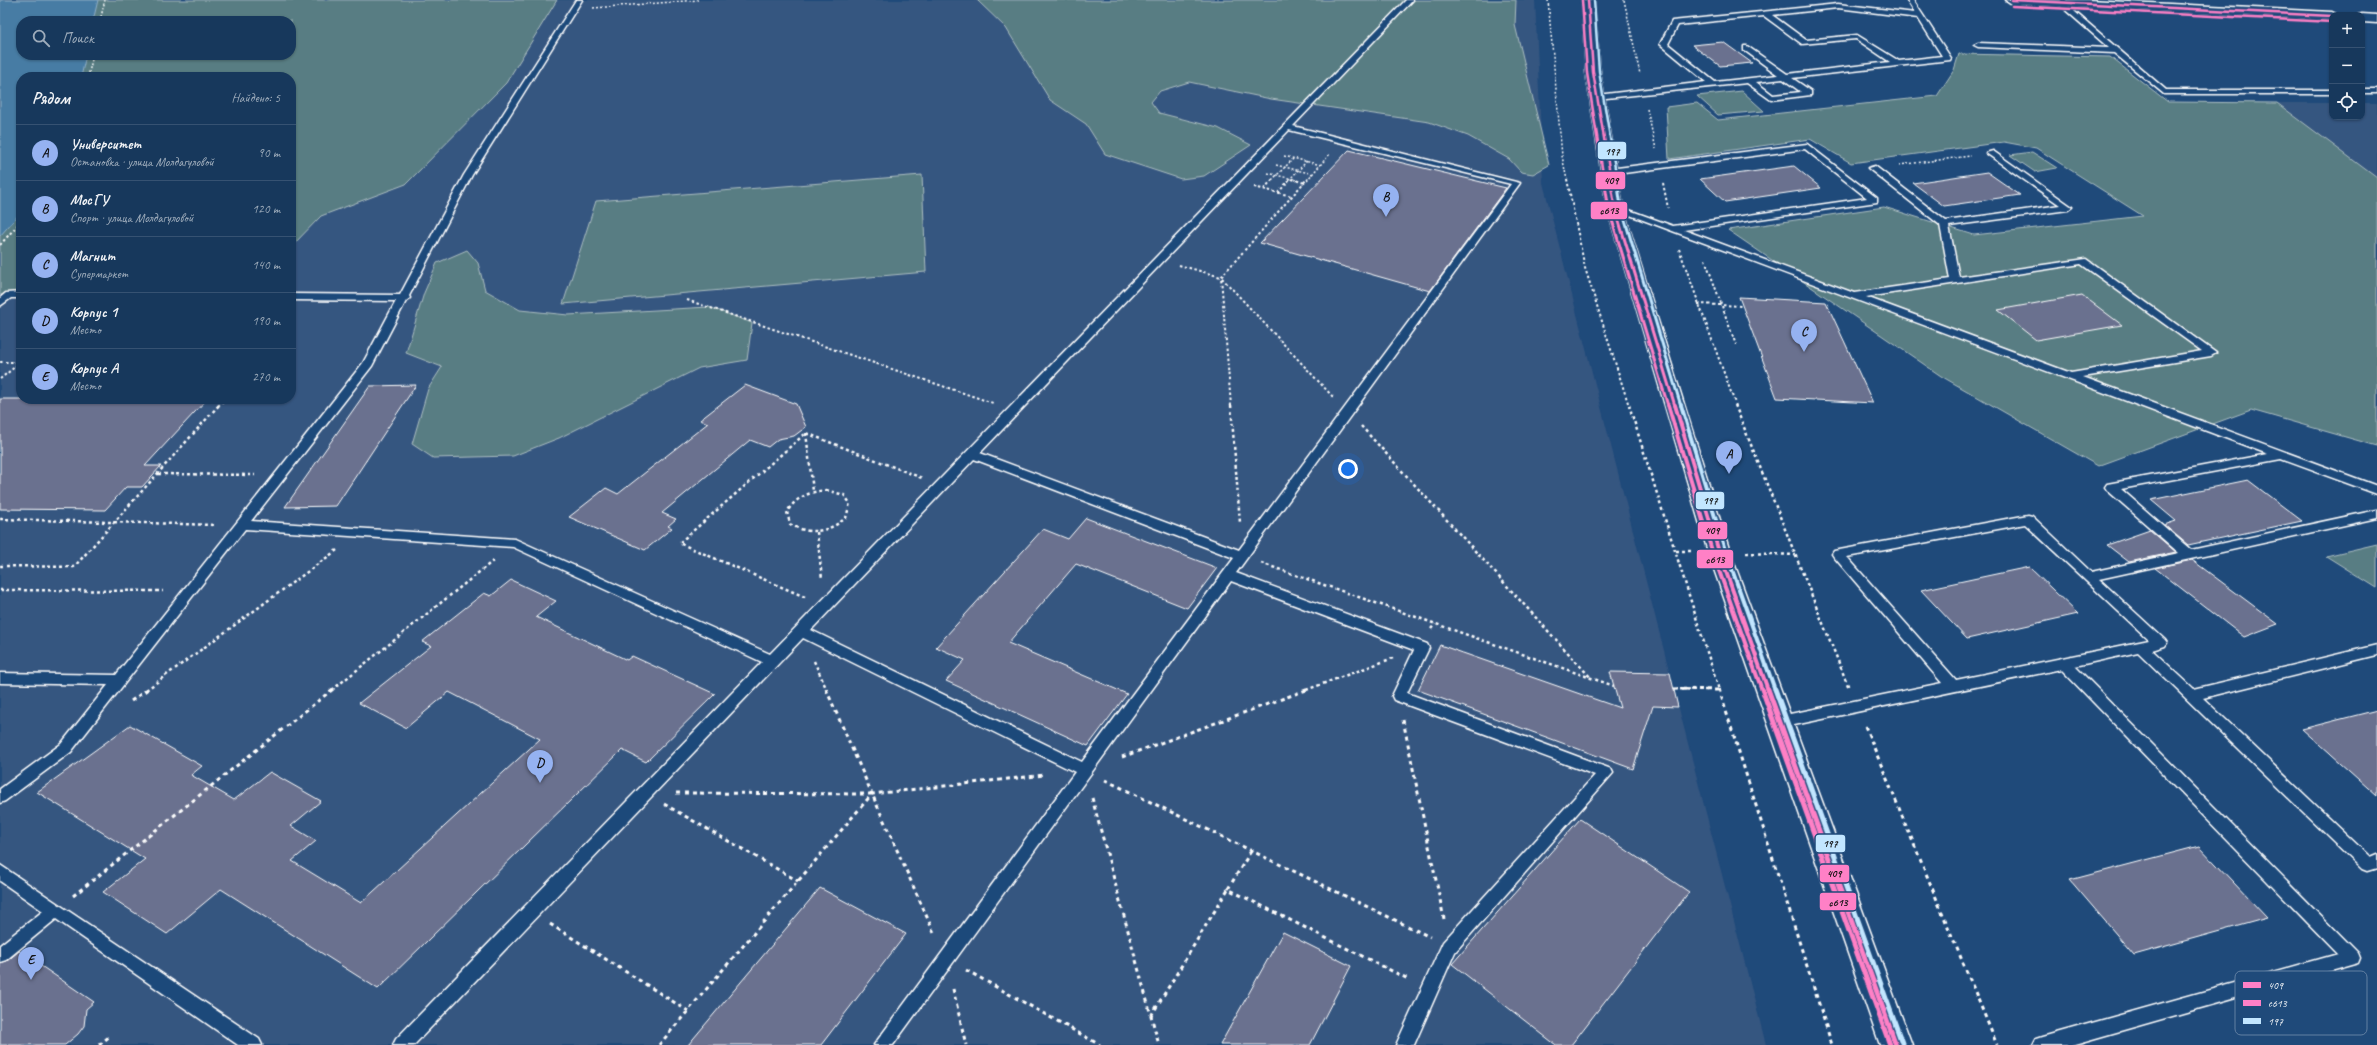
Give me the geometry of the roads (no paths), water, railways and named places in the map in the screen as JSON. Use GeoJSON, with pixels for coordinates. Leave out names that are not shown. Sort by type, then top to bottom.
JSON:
{"type":"FeatureCollection","features":[{"type":"Feature","properties":{"kind":"street"},"geometry":{"type":"LineString","coordinates":[[1588,0],[1593,72],[1615,208],[1719,552],[1896,1045]]}},
{"type":"Feature","properties":{"kind":"street"},"geometry":{"type":"LineString","coordinates":[[2012,0],[2058,1],[2329,16]]}},
{"type":"Feature","properties":{"kind":"street"},"geometry":{"type":"LineString","coordinates":[[2365,18],[2377,19]]}},
{"type":"Feature","properties":{"kind":"lane"},"geometry":{"type":"LineString","coordinates":[[0,797],[66,748],[368,364],[405,298],[468,175],[579,0]]}},
{"type":"Feature","properties":{"kind":"lane"},"geometry":{"type":"LineString","coordinates":[[402,1045],[1410,0]]}},
{"type":"Feature","properties":{"kind":"lane"},"geometry":{"type":"LineString","coordinates":[[1597,97],[1946,58],[1910,0]]}},
{"type":"Feature","properties":{"kind":"lane"},"geometry":{"type":"LineString","coordinates":[[2058,1],[2164,92],[2329,92]]}},
{"type":"Feature","properties":{"kind":"lane"},"geometry":{"type":"LineString","coordinates":[[1713,84],[1664,44],[1675,23],[1838,6],[1920,16]]}},
{"type":"Feature","properties":{"kind":"lane"},"geometry":{"type":"LineString","coordinates":[[1765,14],[1805,42],[1857,37],[1897,63]]}},
{"type":"Feature","properties":{"kind":"lane"},"geometry":{"type":"LineString","coordinates":[[1978,45],[2116,51]]}},
{"type":"Feature","properties":{"kind":"lane"},"geometry":{"type":"LineString","coordinates":[[1747,48],[1808,93],[1772,98],[1749,80]]}},
{"type":"Feature","properties":{"kind":"lane"},"geometry":{"type":"LineString","coordinates":[[2365,92],[2377,92]]}},
{"type":"Feature","properties":{"kind":"lane"},"geometry":{"type":"LineString","coordinates":[[883,1045],[1516,183],[1287,128]]}},
{"type":"Feature","properties":{"kind":"lane"},"geometry":{"type":"LineString","coordinates":[[1609,172],[1808,146],[1874,200],[1672,229]]}},
{"type":"Feature","properties":{"kind":"lane"},"geometry":{"type":"LineString","coordinates":[[1944,224],[2068,207],[1990,153]]}},
{"type":"Feature","properties":{"kind":"lane"},"geometry":{"type":"LineString","coordinates":[[1872,168],[1944,224],[1955,280]]}},
{"type":"Feature","properties":{"kind":"lane"},"geometry":{"type":"LineString","coordinates":[[1615,208],[2377,490]]}},
{"type":"Feature","properties":{"kind":"lane"},"geometry":{"type":"LineString","coordinates":[[1853,296],[2083,261],[2211,353],[2070,376]]}},
{"type":"Feature","properties":{"kind":"lane"},"geometry":{"type":"LineString","coordinates":[[0,303],[9,295],[16,295]]}},
{"type":"Feature","properties":{"kind":"lane"},"geometry":{"type":"LineString","coordinates":[[296,297],[405,298]]}},
{"type":"Feature","properties":{"kind":"lane"},"geometry":{"type":"LineString","coordinates":[[972,454],[1242,556]]}},
{"type":"Feature","properties":{"kind":"lane"},"geometry":{"type":"LineString","coordinates":[[2189,555],[2111,487],[2282,455]]}},
{"type":"Feature","properties":{"kind":"lane"},"geometry":{"type":"LineString","coordinates":[[2090,577],[2377,514]]}},
{"type":"Feature","properties":{"kind":"lane"},"geometry":{"type":"LineString","coordinates":[[1780,722],[2160,643],[2028,519],[1838,554],[1952,686]]}},
{"type":"Feature","properties":{"kind":"lane"},"geometry":{"type":"LineString","coordinates":[[242,525],[515,543],[772,661]]}},
{"type":"Feature","properties":{"kind":"lane"},"geometry":{"type":"LineString","coordinates":[[1228,575],[1422,648],[1399,696],[1606,773],[1449,947],[1405,1045]]}},
{"type":"Feature","properties":{"kind":"lane"},"geometry":{"type":"LineString","coordinates":[[801,632],[1085,770]]}},
{"type":"Feature","properties":{"kind":"lane"},"geometry":{"type":"LineString","coordinates":[[2141,647],[2367,864],[2377,861]]}},
{"type":"Feature","properties":{"kind":"lane"},"geometry":{"type":"LineString","coordinates":[[2192,695],[2377,650]]}},
{"type":"Feature","properties":{"kind":"lane"},"geometry":{"type":"LineString","coordinates":[[2064,663],[2352,958],[2306,971]]}},
{"type":"Feature","properties":{"kind":"lane"},"geometry":{"type":"LineString","coordinates":[[0,678],[120,680]]}},
{"type":"Feature","properties":{"kind":"lane"},"geometry":{"type":"LineString","coordinates":[[0,872],[252,1045]]}},
{"type":"Feature","properties":{"kind":"lane"},"geometry":{"type":"LineString","coordinates":[[0,955],[56,910]]}},
{"type":"Feature","properties":{"kind":"lane"},"geometry":{"type":"LineString","coordinates":[[2042,1045],[2235,991]]}},
{"type":"Feature","properties":{"kind":"place","name":"МосГУ"},"geometry":{"type":"Point","coordinates":[1386,217]}},
{"type":"Feature","properties":{"kind":"place","name":"Магнит"},"geometry":{"type":"Point","coordinates":[1804,352]}},
{"type":"Feature","properties":{"kind":"place","name":"Университет"},"geometry":{"type":"Point","coordinates":[1729,474]}},
{"type":"Feature","properties":{"kind":"place","name":"Корпус 1"},"geometry":{"type":"Point","coordinates":[540,783]}},
{"type":"Feature","properties":{"kind":"place","name":"Корпус А"},"geometry":{"type":"Point","coordinates":[31,980]}}]}
